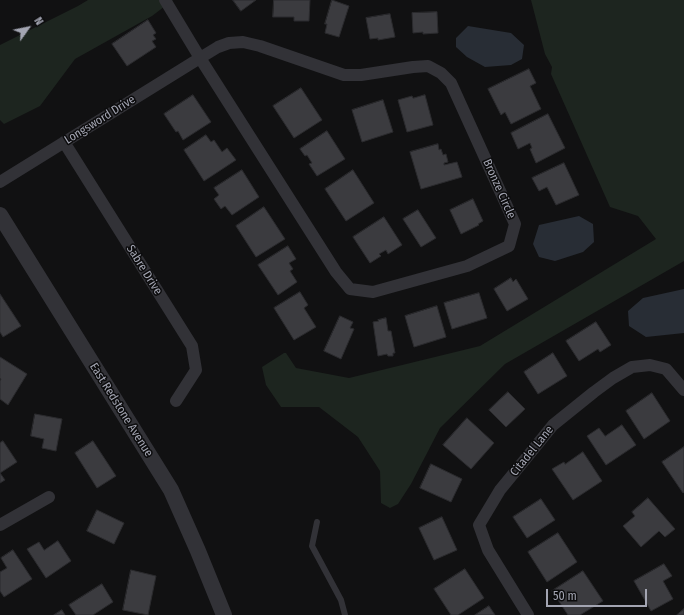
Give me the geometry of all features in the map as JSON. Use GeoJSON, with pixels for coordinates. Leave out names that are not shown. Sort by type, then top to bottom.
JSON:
{"type":"FeatureCollection","features":[{"type":"Feature","properties":{"kind":"street","name":"Bronze Circle"},"geometry":{"type":"LineString","coordinates":[[165,0],[200,58],[336,272],[350,289],[373,292],[467,266],[509,246],[515,224],[451,84],[441,72],[428,66],[362,75],[344,75],[260,46],[243,42],[229,43],[218,47],[200,58]]}},
{"type":"Feature","properties":{"kind":"street","name":"Longsword Drive"},"geometry":{"type":"LineString","coordinates":[[0,182],[200,58]]}},
{"type":"Feature","properties":{"kind":"street","name":"Sabre Drive"},"geometry":{"type":"LineString","coordinates":[[64,142],[192,346],[196,370],[176,401]]}},
{"type":"Feature","properties":{"kind":"street","name":"East Redstone Avenue"},"geometry":{"type":"LineString","coordinates":[[0,215],[171,490],[224,615]]}},
{"type":"Feature","properties":{"kind":"street","name":"Citadel Lane"},"geometry":{"type":"LineString","coordinates":[[528,615],[488,550],[479,525],[500,490],[553,424],[613,378],[632,367],[650,365],[666,369],[684,390]]}},
{"type":"Feature","properties":{"kind":"street"},"geometry":{"type":"LineString","coordinates":[[0,525],[48,497]]}},
{"type":"Feature","properties":{"kind":"lane"},"geometry":{"type":"LineString","coordinates":[[317,522],[312,546],[341,600],[345,615]]}},
{"type":"Feature","properties":{"kind":"shaded area"},"geometry":{"type":"Polygon","coordinates":[[[88,0],[173,0],[152,16],[75,59],[40,106],[4,124],[0,120],[0,45],[88,0]]]}},
{"type":"Feature","properties":{"kind":"shaded area"},"geometry":{"type":"Polygon","coordinates":[[[531,0],[684,0],[684,261],[505,364],[440,428],[411,484],[398,504],[390,508],[381,503],[380,471],[358,437],[319,407],[281,407],[266,385],[262,367],[286,353],[296,368],[349,378],[480,346],[656,239],[638,216],[610,207],[551,74],[552,67],[545,54],[531,0]]]}},
{"type":"Feature","properties":{"kind":"shaded area"},"geometry":{"type":"Polygon","coordinates":[[[468,26],[511,33],[524,45],[522,59],[511,65],[485,67],[467,57],[456,47],[456,38],[468,26]]]}},
{"type":"Feature","properties":{"kind":"shaded area"},"geometry":{"type":"Polygon","coordinates":[[[579,216],[593,224],[594,242],[583,252],[555,261],[539,257],[533,244],[539,225],[579,216]]]}},
{"type":"Feature","properties":{"kind":"shaded area"},"geometry":{"type":"Polygon","coordinates":[[[684,289],[684,333],[646,337],[629,326],[628,311],[643,298],[684,289]]]}},
{"type":"Feature","properties":{"kind":"building"},"geometry":{"type":"Polygon","coordinates":[[[233,0],[256,0],[241,11],[233,0]]]}},
{"type":"Feature","properties":{"kind":"building"},"geometry":{"type":"Polygon","coordinates":[[[274,0],[310,0],[309,21],[294,21],[294,17],[273,17],[274,0]]]}},
{"type":"Feature","properties":{"kind":"building"},"geometry":{"type":"Polygon","coordinates":[[[332,0],[349,6],[339,37],[325,33],[327,24],[325,24],[332,0]]]}},
{"type":"Feature","properties":{"kind":"building"},"geometry":{"type":"Polygon","coordinates":[[[437,12],[438,33],[413,33],[412,13],[437,12]]]}},
{"type":"Feature","properties":{"kind":"building"},"geometry":{"type":"Polygon","coordinates":[[[390,14],[395,37],[378,40],[378,38],[370,39],[366,18],[390,14]]]}},
{"type":"Feature","properties":{"kind":"building"},"geometry":{"type":"Polygon","coordinates":[[[148,20],[156,33],[153,35],[156,39],[152,41],[156,47],[127,66],[112,44],[148,20]]]}},
{"type":"Feature","properties":{"kind":"building"},"geometry":{"type":"Polygon","coordinates":[[[529,69],[536,83],[530,86],[541,109],[511,124],[505,112],[501,115],[488,89],[529,69]]]}},
{"type":"Feature","properties":{"kind":"building"},"geometry":{"type":"Polygon","coordinates":[[[301,88],[322,120],[294,138],[273,106],[301,88]]]}},
{"type":"Feature","properties":{"kind":"building"},"geometry":{"type":"Polygon","coordinates":[[[193,95],[211,122],[183,140],[178,131],[176,132],[164,114],[193,95]]]}},
{"type":"Feature","properties":{"kind":"building"},"geometry":{"type":"Polygon","coordinates":[[[425,95],[433,125],[407,132],[398,100],[412,96],[413,98],[425,95]]]}},
{"type":"Feature","properties":{"kind":"building"},"geometry":{"type":"Polygon","coordinates":[[[383,100],[393,132],[362,142],[352,110],[383,100]]]}},
{"type":"Feature","properties":{"kind":"building"},"geometry":{"type":"Polygon","coordinates":[[[548,114],[565,148],[536,163],[530,149],[532,148],[530,143],[518,149],[511,133],[548,114]]]}},
{"type":"Feature","properties":{"kind":"building"},"geometry":{"type":"Polygon","coordinates":[[[327,131],[345,159],[317,176],[309,164],[312,163],[307,155],[305,156],[300,149],[327,131]]]}},
{"type":"Feature","properties":{"kind":"building"},"geometry":{"type":"Polygon","coordinates":[[[206,135],[211,142],[214,140],[222,152],[227,148],[236,160],[204,181],[184,150],[206,135]]]}},
{"type":"Feature","properties":{"kind":"building"},"geometry":{"type":"Polygon","coordinates":[[[438,144],[439,150],[441,149],[443,155],[446,154],[448,162],[444,163],[444,165],[457,162],[462,177],[421,189],[410,152],[438,144]]]}},
{"type":"Feature","properties":{"kind":"building"},"geometry":{"type":"Polygon","coordinates":[[[564,163],[579,195],[556,205],[547,187],[539,191],[532,178],[564,163]]]}},
{"type":"Feature","properties":{"kind":"building"},"geometry":{"type":"Polygon","coordinates":[[[242,170],[259,197],[232,215],[225,206],[221,209],[214,199],[219,195],[214,188],[242,170]]]}},
{"type":"Feature","properties":{"kind":"building"},"geometry":{"type":"Polygon","coordinates":[[[353,170],[374,203],[346,221],[325,189],[353,170]]]}},
{"type":"Feature","properties":{"kind":"building"},"geometry":{"type":"Polygon","coordinates":[[[473,199],[483,221],[478,224],[479,225],[461,234],[450,210],[473,199]]]}},
{"type":"Feature","properties":{"kind":"building"},"geometry":{"type":"Polygon","coordinates":[[[264,207],[285,239],[256,257],[236,226],[264,207]]]}},
{"type":"Feature","properties":{"kind":"building"},"geometry":{"type":"Polygon","coordinates":[[[418,210],[436,238],[421,247],[403,219],[418,210]]]}},
{"type":"Feature","properties":{"kind":"building"},"geometry":{"type":"Polygon","coordinates":[[[384,217],[402,245],[388,254],[386,250],[379,254],[381,256],[370,263],[353,237],[384,217]]]}},
{"type":"Feature","properties":{"kind":"building"},"geometry":{"type":"Polygon","coordinates":[[[288,246],[296,259],[289,263],[293,269],[290,271],[297,282],[278,295],[258,265],[288,246]]]}},
{"type":"Feature","properties":{"kind":"building"},"geometry":{"type":"Polygon","coordinates":[[[511,278],[513,282],[516,279],[528,299],[507,311],[494,289],[511,278]]]}},
{"type":"Feature","properties":{"kind":"building"},"geometry":{"type":"Polygon","coordinates":[[[300,292],[308,305],[304,308],[316,327],[294,340],[274,308],[300,292]]]}},
{"type":"Feature","properties":{"kind":"building"},"geometry":{"type":"Polygon","coordinates":[[[479,293],[487,318],[452,329],[444,303],[479,293]]]}},
{"type":"Feature","properties":{"kind":"building"},"geometry":{"type":"Polygon","coordinates":[[[0,294],[21,326],[3,337],[0,332],[0,294]]]}},
{"type":"Feature","properties":{"kind":"building"},"geometry":{"type":"Polygon","coordinates":[[[437,306],[446,337],[414,347],[405,316],[437,306]]]}},
{"type":"Feature","properties":{"kind":"building"},"geometry":{"type":"Polygon","coordinates":[[[340,316],[353,322],[350,328],[354,329],[341,359],[324,351],[340,316]]]}},
{"type":"Feature","properties":{"kind":"building"},"geometry":{"type":"Polygon","coordinates":[[[386,318],[388,331],[391,331],[395,353],[393,353],[393,356],[388,356],[387,354],[378,356],[373,322],[386,318]]]}},
{"type":"Feature","properties":{"kind":"building"},"geometry":{"type":"Polygon","coordinates":[[[596,322],[611,345],[600,352],[598,349],[579,361],[566,341],[596,322]]]}},
{"type":"Feature","properties":{"kind":"building"},"geometry":{"type":"Polygon","coordinates":[[[553,353],[567,376],[538,394],[524,372],[553,353]]]}},
{"type":"Feature","properties":{"kind":"building"},"geometry":{"type":"Polygon","coordinates":[[[0,357],[27,374],[8,405],[0,399],[0,357]]]}},
{"type":"Feature","properties":{"kind":"building"},"geometry":{"type":"Polygon","coordinates":[[[508,392],[525,409],[506,427],[489,410],[508,392]]]}},
{"type":"Feature","properties":{"kind":"building"},"geometry":{"type":"Polygon","coordinates":[[[652,393],[670,421],[644,439],[626,411],[652,393]]]}},
{"type":"Feature","properties":{"kind":"building"},"geometry":{"type":"Polygon","coordinates":[[[35,414],[62,419],[56,451],[42,448],[44,439],[31,436],[35,414]]]}},
{"type":"Feature","properties":{"kind":"building"},"geometry":{"type":"Polygon","coordinates":[[[467,418],[494,443],[471,469],[443,445],[467,418]]]}},
{"type":"Feature","properties":{"kind":"building"},"geometry":{"type":"Polygon","coordinates":[[[622,425],[636,445],[606,465],[587,436],[599,428],[605,436],[622,425]]]}},
{"type":"Feature","properties":{"kind":"building"},"geometry":{"type":"Polygon","coordinates":[[[3,441],[17,462],[0,473],[0,443],[3,441]]]}},
{"type":"Feature","properties":{"kind":"building"},"geometry":{"type":"Polygon","coordinates":[[[93,441],[116,476],[97,488],[75,453],[93,441]]]}},
{"type":"Feature","properties":{"kind":"building"},"geometry":{"type":"Polygon","coordinates":[[[684,447],[684,492],[683,493],[662,462],[684,447]]]}},
{"type":"Feature","properties":{"kind":"building"},"geometry":{"type":"Polygon","coordinates":[[[583,452],[602,481],[573,500],[552,469],[564,462],[565,464],[583,452]]]}},
{"type":"Feature","properties":{"kind":"building"},"geometry":{"type":"Polygon","coordinates":[[[431,464],[462,479],[451,502],[420,488],[431,464]]]}},
{"type":"Feature","properties":{"kind":"building"},"geometry":{"type":"Polygon","coordinates":[[[0,473],[5,480],[0,483],[0,473]]]}},
{"type":"Feature","properties":{"kind":"building"},"geometry":{"type":"Polygon","coordinates":[[[648,498],[675,529],[665,537],[659,531],[641,547],[623,526],[635,516],[632,512],[648,498]]]}},
{"type":"Feature","properties":{"kind":"building"},"geometry":{"type":"Polygon","coordinates":[[[541,499],[555,520],[527,538],[513,517],[541,499]]]}},
{"type":"Feature","properties":{"kind":"building"},"geometry":{"type":"Polygon","coordinates":[[[97,510],[124,523],[114,544],[87,531],[97,510]]]}},
{"type":"Feature","properties":{"kind":"building"},"geometry":{"type":"Polygon","coordinates":[[[442,517],[457,550],[434,560],[419,528],[442,517]]]}},
{"type":"Feature","properties":{"kind":"building"},"geometry":{"type":"Polygon","coordinates":[[[558,533],[577,562],[547,582],[528,552],[558,533]]]}},
{"type":"Feature","properties":{"kind":"building"},"geometry":{"type":"Polygon","coordinates":[[[58,541],[71,561],[46,578],[27,549],[39,542],[44,550],[58,541]]]}},
{"type":"Feature","properties":{"kind":"building"},"geometry":{"type":"Polygon","coordinates":[[[13,550],[32,579],[4,597],[0,591],[0,572],[7,568],[1,558],[13,550]]]}},
{"type":"Feature","properties":{"kind":"building"},"geometry":{"type":"Polygon","coordinates":[[[664,564],[672,576],[663,581],[673,599],[651,611],[634,581],[664,564]]]}},
{"type":"Feature","properties":{"kind":"building"},"geometry":{"type":"Polygon","coordinates":[[[465,569],[484,598],[458,615],[451,615],[434,589],[465,569]]]}},
{"type":"Feature","properties":{"kind":"building"},"geometry":{"type":"Polygon","coordinates":[[[131,570],[156,576],[148,615],[123,610],[131,570]]]}},
{"type":"Feature","properties":{"kind":"building"},"geometry":{"type":"Polygon","coordinates":[[[583,571],[603,601],[580,615],[568,615],[552,591],[583,571]]]}},
{"type":"Feature","properties":{"kind":"building"},"geometry":{"type":"Polygon","coordinates":[[[102,584],[113,602],[93,615],[76,615],[69,605],[102,584]]]}},
{"type":"Feature","properties":{"kind":"building"},"geometry":{"type":"Polygon","coordinates":[[[489,606],[495,615],[475,615],[489,606]]]}},
{"type":"Feature","properties":{"kind":"building"},"geometry":{"type":"Polygon","coordinates":[[[684,609],[684,615],[677,615],[684,609]]]}},
{"type":"Feature","properties":{"kind":"building"},"geometry":{"type":"Polygon","coordinates":[[[62,610],[65,615],[54,615],[62,610]]]}}]}
